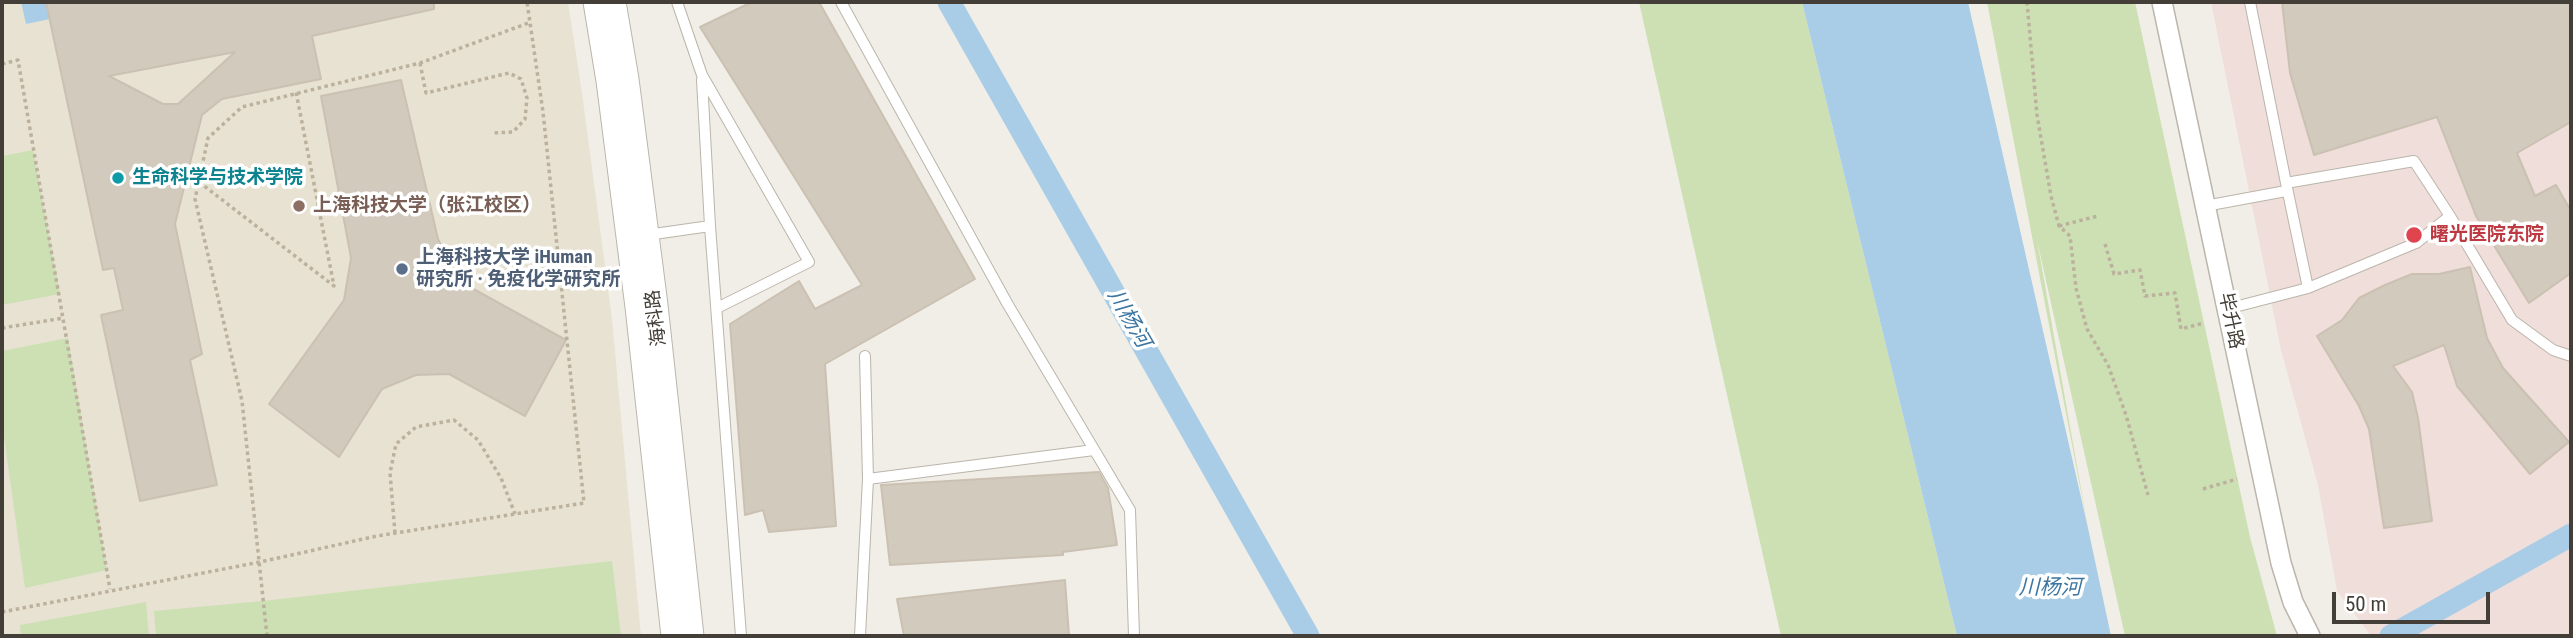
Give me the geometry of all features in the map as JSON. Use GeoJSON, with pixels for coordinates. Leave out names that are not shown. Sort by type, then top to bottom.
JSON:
{"type":"FeatureCollection","features":[{"type":"Feature","properties":{"kind":"street","name":"海科路"},"geometry":{"type":"LineString","coordinates":[[595,2],[637,307],[673,636]]}},
{"type":"Feature","properties":{"kind":"street","name":"海科路"},"geometry":{"type":"LineString","coordinates":[[614,2],[647,235],[692,636]]}},
{"type":"Feature","properties":{"kind":"street","name":"毕升路"},"geometry":{"type":"LineString","coordinates":[[2162,2],[2281,563],[2293,602],[2310,636]]}},
{"type":"Feature","properties":{"kind":"lane"},"geometry":{"type":"LineString","coordinates":[[677,2],[702,75],[809,262],[717,308]]}},
{"type":"Feature","properties":{"kind":"lane"},"geometry":{"type":"LineString","coordinates":[[841,2],[1007,303],[1130,510],[1134,636]]}},
{"type":"Feature","properties":{"kind":"lane"},"geometry":{"type":"LineString","coordinates":[[2250,2],[2308,288]]}},
{"type":"Feature","properties":{"kind":"lane"},"geometry":{"type":"LineString","coordinates":[[702,75],[710,226],[741,636]]}},
{"type":"Feature","properties":{"kind":"lane"},"geometry":{"type":"LineString","coordinates":[[2205,206],[2414,161],[2512,320],[2553,350],[2571,356]]}},
{"type":"Feature","properties":{"kind":"lane"},"geometry":{"type":"LineString","coordinates":[[2227,309],[2308,288],[2416,243],[2450,216]]}},
{"type":"Feature","properties":{"kind":"lane"},"geometry":{"type":"LineString","coordinates":[[647,235],[710,226]]}},
{"type":"Feature","properties":{"kind":"lane"},"geometry":{"type":"LineString","coordinates":[[860,636],[868,479],[865,356]]}},
{"type":"Feature","properties":{"kind":"lane"},"geometry":{"type":"LineString","coordinates":[[868,479],[1094,450]]}},
{"type":"Feature","properties":{"kind":"path"},"geometry":{"type":"LineString","coordinates":[[2,612],[395,533],[584,503],[543,112],[527,2]]}},
{"type":"Feature","properties":{"kind":"path"},"geometry":{"type":"LineString","coordinates":[[2027,2],[2037,115],[2051,197],[2059,226],[2070,236],[2076,288],[2087,329],[2108,365],[2122,402],[2148,495]]}},
{"type":"Feature","properties":{"kind":"path"},"geometry":{"type":"LineString","coordinates":[[267,636],[242,401],[195,200],[208,138],[242,107],[420,62],[531,22]]}},
{"type":"Feature","properties":{"kind":"path"},"geometry":{"type":"LineString","coordinates":[[2,64],[18,60],[110,589]]}},
{"type":"Feature","properties":{"kind":"path"},"geometry":{"type":"LineString","coordinates":[[420,62],[426,93],[509,73],[521,79],[527,98],[525,119],[513,132],[492,133]]}},
{"type":"Feature","properties":{"kind":"path"},"geometry":{"type":"LineString","coordinates":[[199,182],[334,286],[296,92]]}},
{"type":"Feature","properties":{"kind":"path"},"geometry":{"type":"LineString","coordinates":[[2059,226],[2098,216]]}},
{"type":"Feature","properties":{"kind":"path"},"geometry":{"type":"LineString","coordinates":[[2105,244],[2114,274],[2140,270],[2145,296],[2175,293],[2181,329],[2204,323]]}},
{"type":"Feature","properties":{"kind":"path"},"geometry":{"type":"LineString","coordinates":[[2,328],[64,318]]}},
{"type":"Feature","properties":{"kind":"path"},"geometry":{"type":"LineString","coordinates":[[395,533],[390,473],[396,444],[416,427],[454,420],[478,440],[501,478],[515,514]]}},
{"type":"Feature","properties":{"kind":"path"},"geometry":{"type":"LineString","coordinates":[[2203,489],[2237,479]]}},
{"type":"Feature","properties":{"kind":"shaded area","name":"上海科技大学（张江校区）"},"geometry":{"type":"Polygon","coordinates":[[[2,2],[568,2],[612,319],[641,636],[2,636],[2,2]]]}},
{"type":"Feature","properties":{"kind":"shaded area","name":"曙光医院东院"},"geometry":{"type":"Polygon","coordinates":[[[2211,2],[2571,2],[2571,636],[2371,636],[2337,591],[2318,485],[2281,350],[2211,2]]]}},
{"type":"Feature","properties":{"kind":"green space"},"geometry":{"type":"Polygon","coordinates":[[[1639,2],[1802,2],[1957,636],[1781,636],[1639,2]]]}},
{"type":"Feature","properties":{"kind":"green space"},"geometry":{"type":"Polygon","coordinates":[[[1987,2],[2135,2],[2250,537],[2277,636],[2125,636],[2037,240],[2088,528],[1987,2]]]}},
{"type":"Feature","properties":{"kind":"green space"},"geometry":{"type":"Polygon","coordinates":[[[33,150],[60,294],[2,305],[2,156],[33,150]]]}},
{"type":"Feature","properties":{"kind":"green space"},"geometry":{"type":"Polygon","coordinates":[[[68,338],[107,570],[25,588],[2,422],[2,351],[68,338]]]}},
{"type":"Feature","properties":{"kind":"green space"},"geometry":{"type":"Polygon","coordinates":[[[612,561],[621,636],[156,636],[154,611],[612,561]]]}},
{"type":"Feature","properties":{"kind":"green space"},"geometry":{"type":"Polygon","coordinates":[[[146,602],[149,636],[21,636],[20,625],[146,602]]]}},
{"type":"Feature","properties":{"kind":"water"},"geometry":{"type":"Polygon","coordinates":[[[21,2],[50,2],[47,3],[50,19],[26,24],[21,2]]]}},
{"type":"Feature","properties":{"kind":"water"},"geometry":{"type":"Polygon","coordinates":[[[1802,2],[1968,2],[2111,636],[1957,636],[1802,2]]]}},
{"type":"Feature","properties":{"kind":"building","name":"生命科学与技术学院"},"geometry":{"type":"Polygon","coordinates":[[[46,2],[434,2],[434,9],[312,36],[321,79],[222,99],[202,115],[175,224],[202,354],[190,360],[217,485],[140,501],[101,315],[123,310],[114,268],[103,270],[46,2]],[[235,52],[109,76],[163,104],[178,104],[235,52]]]}},
{"type":"Feature","properties":{"kind":"building"},"geometry":{"type":"Polygon","coordinates":[[[752,2],[819,2],[975,279],[825,364],[836,526],[769,532],[763,510],[745,515],[730,324],[799,281],[815,309],[862,285],[700,27],[752,2]]]}},
{"type":"Feature","properties":{"kind":"building"},"geometry":{"type":"Polygon","coordinates":[[[2282,2],[2571,2],[2571,122],[2517,153],[2535,196],[2556,185],[2571,211],[2571,273],[2529,303],[2476,216],[2437,117],[2314,155],[2290,73],[2282,2]]]}},
{"type":"Feature","properties":{"kind":"building","name":"上海科技大学 iHuman 研究所 · 免疫化学研究所"},"geometry":{"type":"Polygon","coordinates":[[[401,80],[438,239],[459,281],[566,340],[525,416],[449,374],[416,375],[382,389],[339,457],[269,404],[344,300],[351,258],[321,96],[401,80]]]}},
{"type":"Feature","properties":{"kind":"building"},"geometry":{"type":"Polygon","coordinates":[[[2470,267],[2487,338],[2503,368],[2569,442],[2530,474],[2457,386],[2444,345],[2393,366],[2412,392],[2432,521],[2384,528],[2369,429],[2359,406],[2317,336],[2342,320],[2359,298],[2385,285],[2412,274],[2439,274],[2470,267]]]}},
{"type":"Feature","properties":{"kind":"building"},"geometry":{"type":"Polygon","coordinates":[[[1099,472],[1108,488],[1117,545],[1063,552],[1063,555],[890,565],[881,485],[1099,472]]]}},
{"type":"Feature","properties":{"kind":"building"},"geometry":{"type":"Polygon","coordinates":[[[1065,580],[1069,636],[904,636],[897,599],[1065,580]]]}},
{"type":"Feature","properties":{"kind":"waterway","name":"川杨河"},"geometry":{"type":"LineString","coordinates":[[949,2],[1308,636]]}},
{"type":"Feature","properties":{"kind":"waterway"},"geometry":{"type":"LineString","coordinates":[[2391,636],[2571,535]]}},
{"type":"Feature","properties":{"kind":"place","name":"生命科学与技术学院"},"geometry":{"type":"Point","coordinates":[118,178]}},
{"type":"Feature","properties":{"kind":"place","name":"上海科技大学（张江校区）"},"geometry":{"type":"Point","coordinates":[299,206]}},
{"type":"Feature","properties":{"kind":"place","name":"曙光医院东院"},"geometry":{"type":"Point","coordinates":[2414,235]}},
{"type":"Feature","properties":{"kind":"place","name":"上海科技大学 iHuman 研究所 · 免疫化学研究所"},"geometry":{"type":"Point","coordinates":[402,269]}}]}
